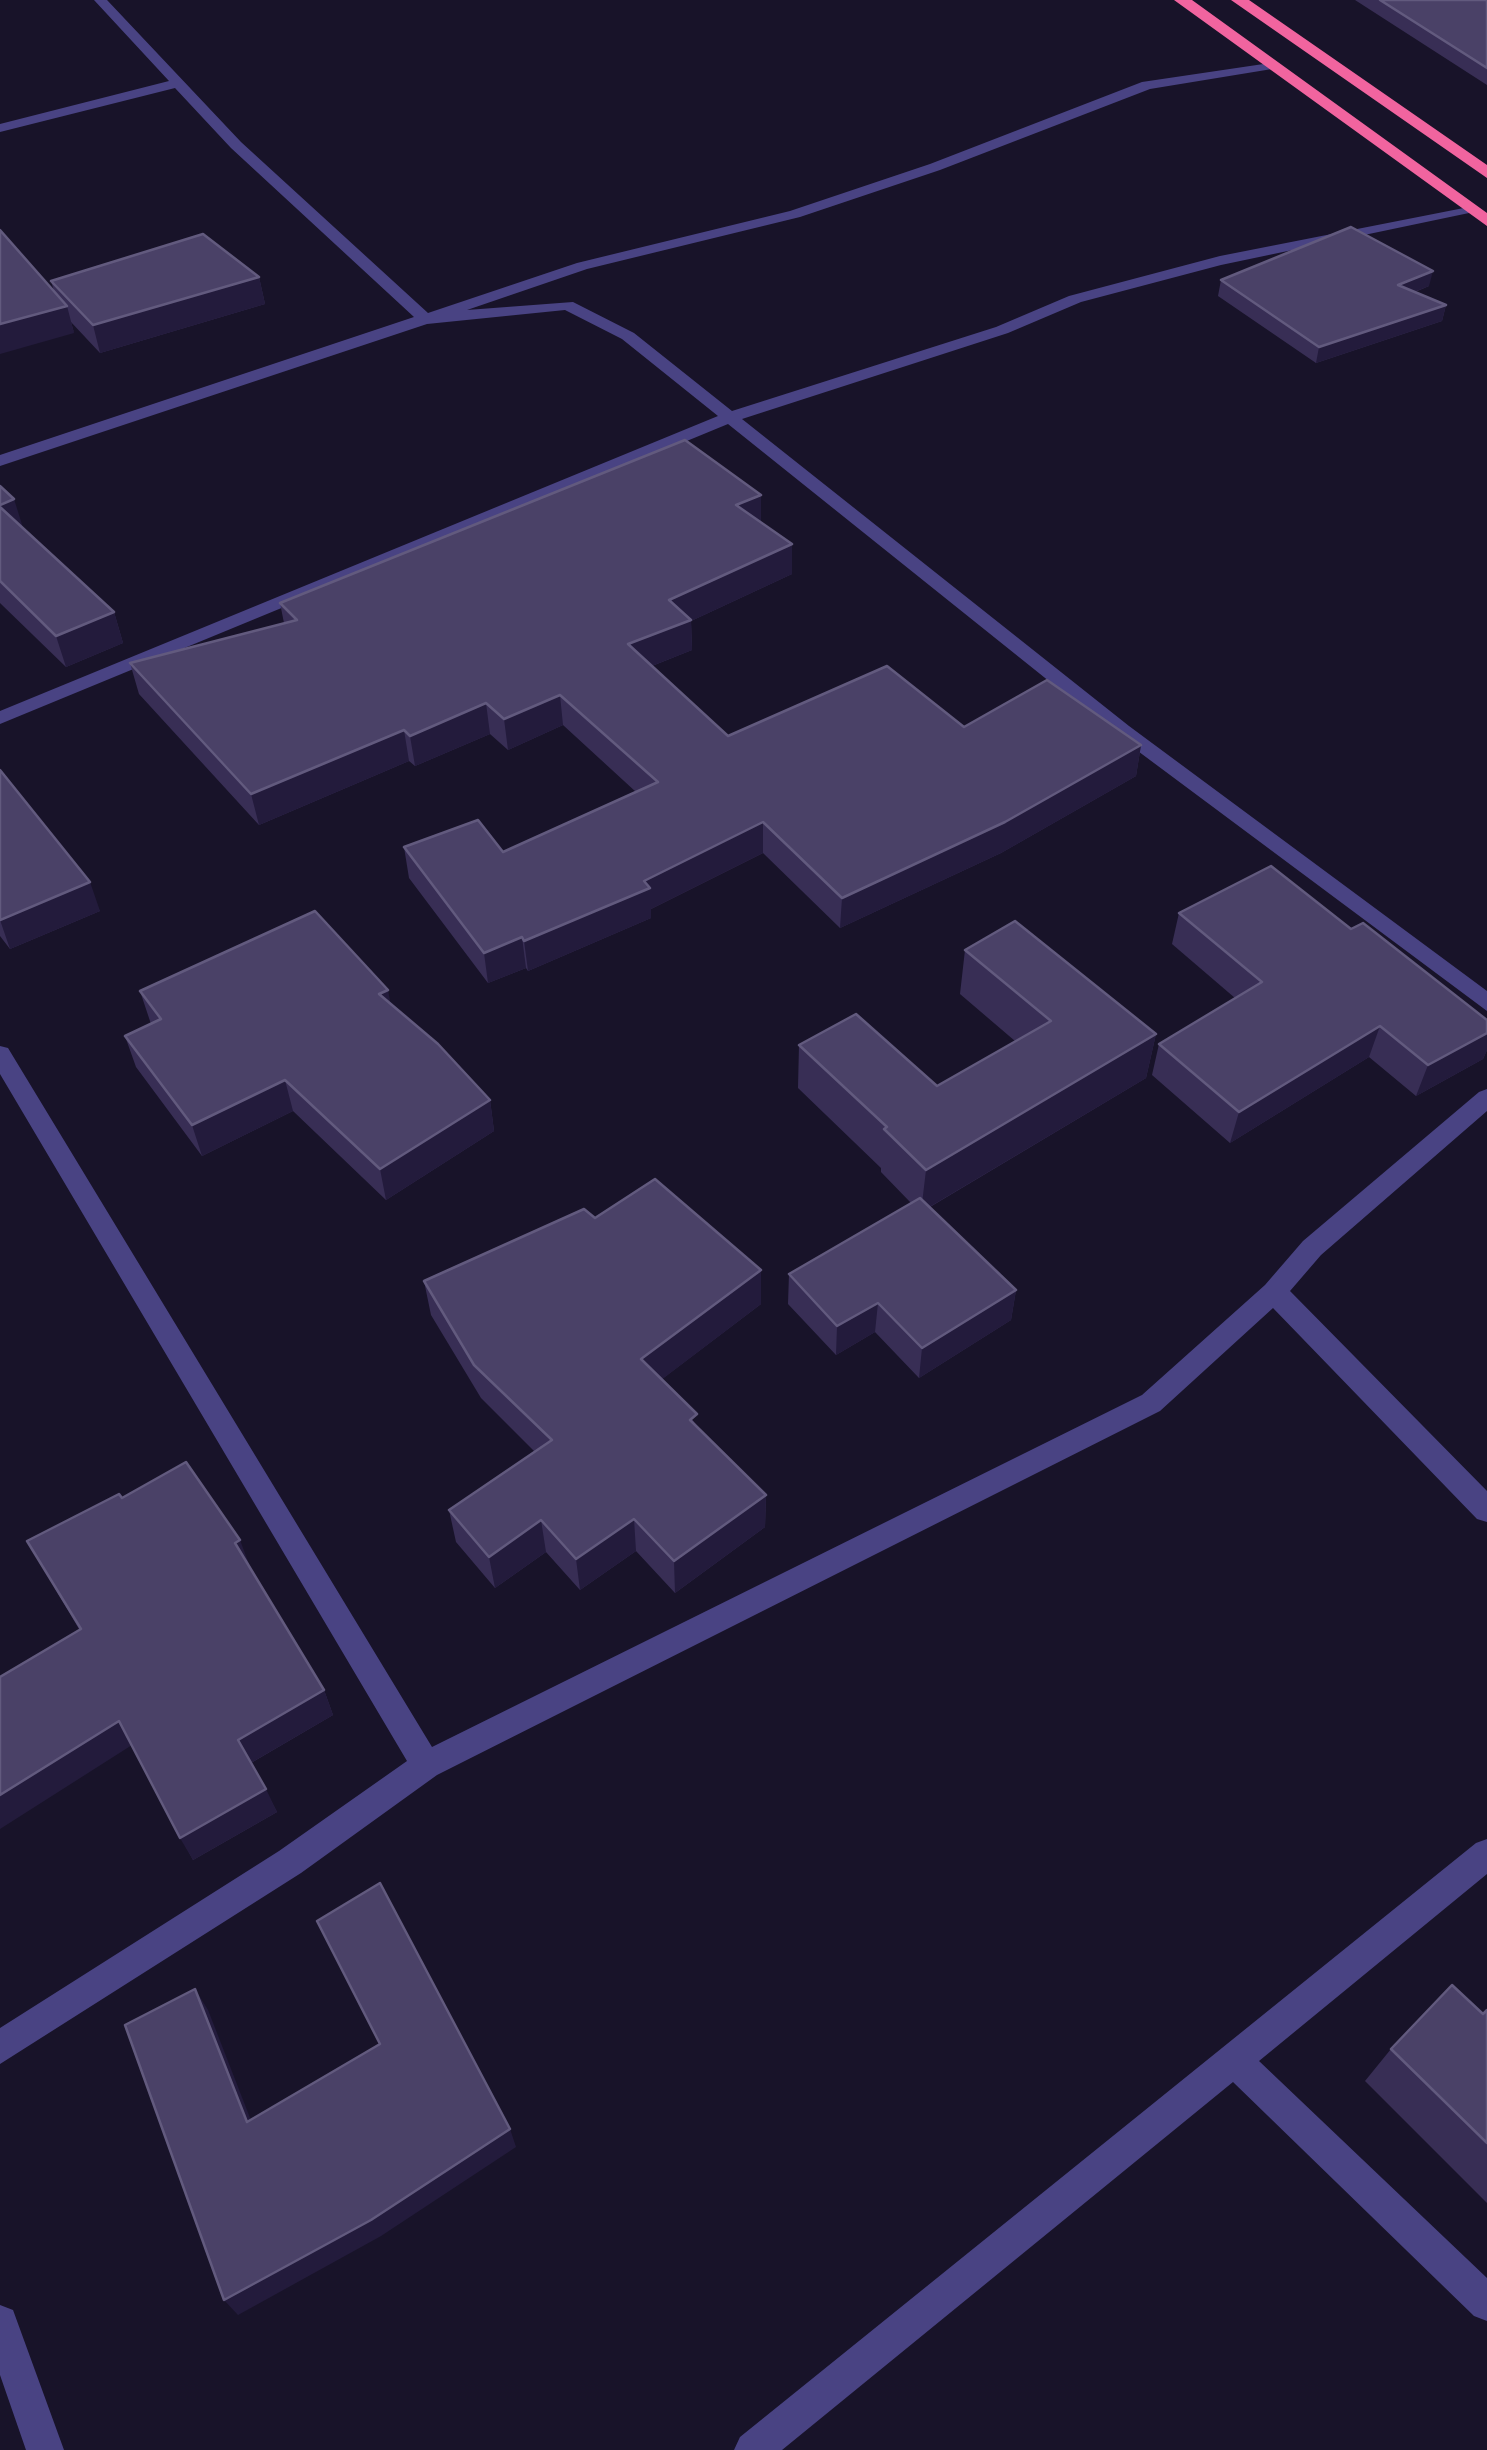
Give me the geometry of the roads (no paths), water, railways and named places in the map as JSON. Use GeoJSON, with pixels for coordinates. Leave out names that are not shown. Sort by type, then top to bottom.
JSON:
{"type":"FeatureCollection","features":[{"type":"Feature","properties":{"kind":"highway"},"geometry":{"type":"LineString","coordinates":[[1182,0],[1487,221]]}},
{"type":"Feature","properties":{"kind":"highway"},"geometry":{"type":"LineString","coordinates":[[1239,0],[1487,173]]}},
{"type":"Feature","properties":{"kind":"street"},"geometry":{"type":"LineString","coordinates":[[100,0],[236,145],[425,320],[567,305],[628,336],[1122,730],[1487,1004]]}},
{"type":"Feature","properties":{"kind":"street"},"geometry":{"type":"LineString","coordinates":[[0,462],[582,266],[795,214],[936,167],[1147,85],[1272,65]]}},
{"type":"Feature","properties":{"kind":"street"},"geometry":{"type":"LineString","coordinates":[[0,128],[178,83]]}},
{"type":"Feature","properties":{"kind":"street"},"geometry":{"type":"LineString","coordinates":[[0,718],[733,416],[984,336],[1075,299],[1220,260],[1469,209]]}},
{"type":"Feature","properties":{"kind":"street"},"geometry":{"type":"LineString","coordinates":[[0,1054],[426,1765]]}},
{"type":"Feature","properties":{"kind":"street"},"geometry":{"type":"LineString","coordinates":[[0,2047],[290,1862],[426,1765],[1151,1403],[1274,1292],[1312,1248],[1487,1098]]}},
{"type":"Feature","properties":{"kind":"street"},"geometry":{"type":"LineString","coordinates":[[1274,1292],[1487,1510]]}},
{"type":"Feature","properties":{"kind":"street"},"geometry":{"type":"LineString","coordinates":[[753,2450],[1487,1854]]}},
{"type":"Feature","properties":{"kind":"street"},"geometry":{"type":"LineString","coordinates":[[1234,2060],[1487,2303]]}},
{"type":"Feature","properties":{"kind":"street"},"geometry":{"type":"LineString","coordinates":[[0,2323],[44,2450]]}}]}
